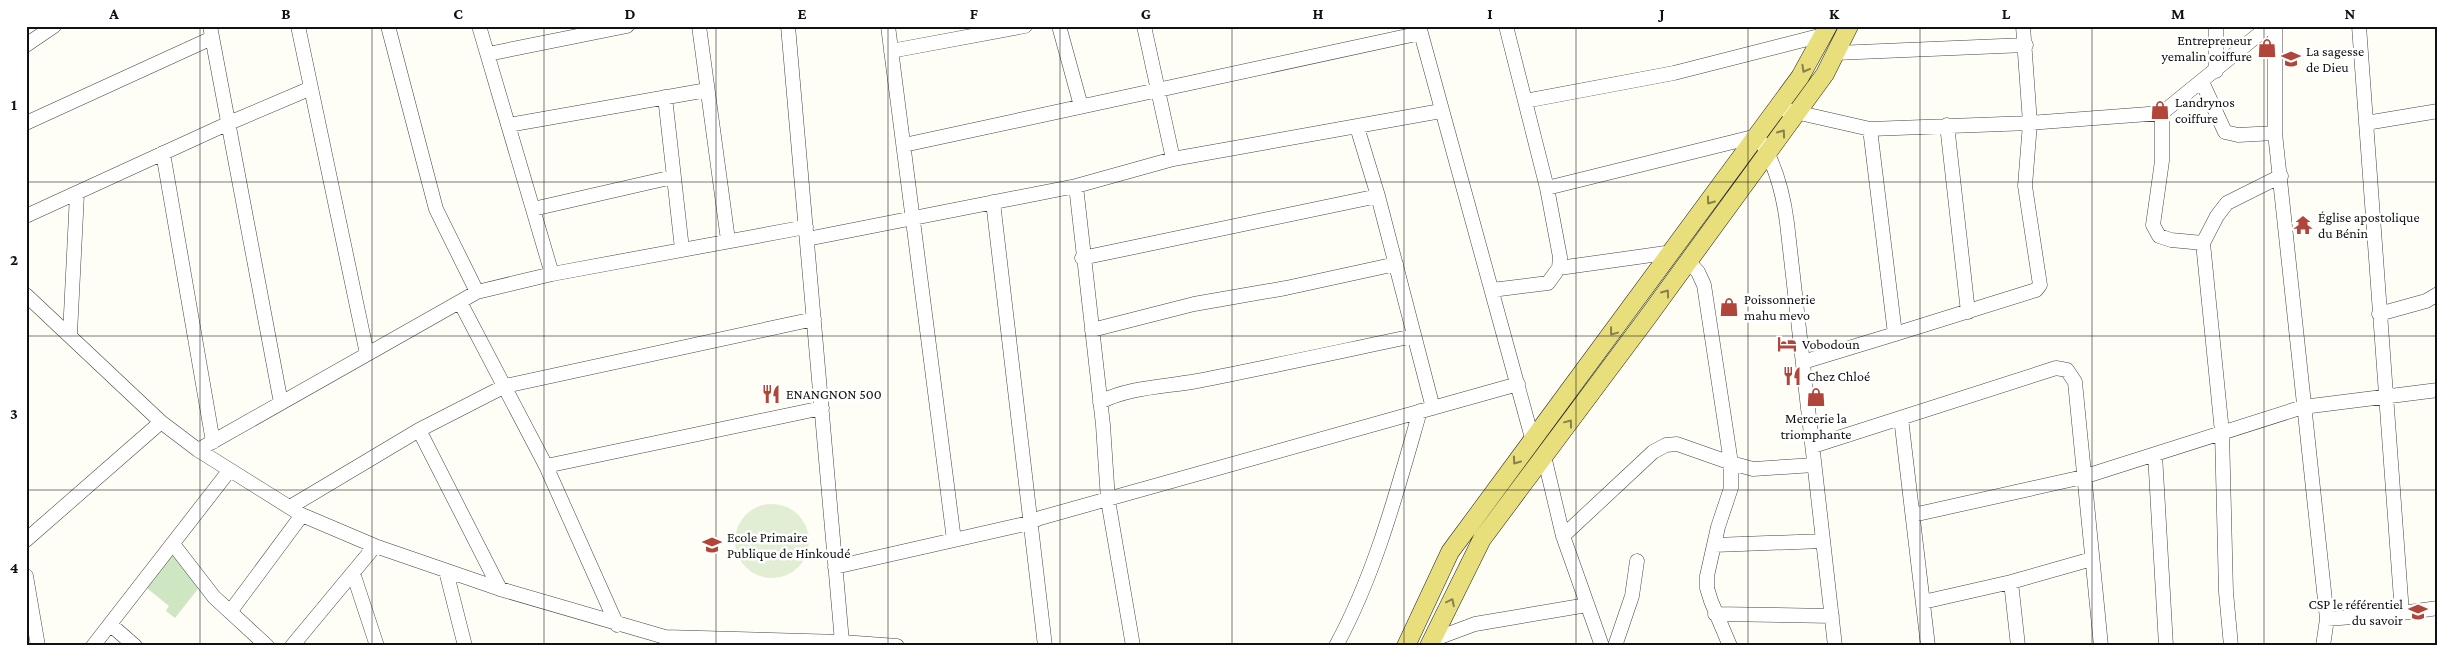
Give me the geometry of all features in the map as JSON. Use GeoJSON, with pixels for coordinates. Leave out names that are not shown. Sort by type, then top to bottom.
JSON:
{"type":"FeatureCollection","features":[{"type":"Feature","properties":{"kind":"main road"},"geometry":{"type":"LineString","coordinates":[[1431,643],[1482,539],[1825,74],[1849,26]]}},
{"type":"Feature","properties":{"kind":"main road"},"geometry":{"type":"LineString","coordinates":[[1406,646],[1450,552],[1532,438],[1673,252],[1778,108],[1800,77],[1826,30]]}},
{"type":"Feature","properties":{"kind":"street"},"geometry":{"type":"LineString","coordinates":[[26,45],[54,26]]}},
{"type":"Feature","properties":{"kind":"street"},"geometry":{"type":"LineString","coordinates":[[298,26],[309,89],[367,354]]}},
{"type":"Feature","properties":{"kind":"street"},"geometry":{"type":"LineString","coordinates":[[388,26],[436,209],[477,292]]}},
{"type":"Feature","properties":{"kind":"street"},"geometry":{"type":"LineString","coordinates":[[480,26],[552,274]]}},
{"type":"Feature","properties":{"kind":"street"},"geometry":{"type":"LineString","coordinates":[[488,54],[627,26]]}},
{"type":"Feature","properties":{"kind":"street"},"geometry":{"type":"LineString","coordinates":[[699,26],[728,240]]}},
{"type":"Feature","properties":{"kind":"street"},"geometry":{"type":"LineString","coordinates":[[788,26],[842,642]]}},
{"type":"Feature","properties":{"kind":"street"},"geometry":{"type":"LineString","coordinates":[[888,26],[904,145],[911,218],[954,540]]}},
{"type":"Feature","properties":{"kind":"street"},"geometry":{"type":"LineString","coordinates":[[891,51],[983,30],[1025,26]]}},
{"type":"Feature","properties":{"kind":"street"},"geometry":{"type":"LineString","coordinates":[[1060,26],[1081,106]]}},
{"type":"Feature","properties":{"kind":"street"},"geometry":{"type":"LineString","coordinates":[[1144,26],[1173,159]]}},
{"type":"Feature","properties":{"kind":"street"},"geometry":{"type":"LineString","coordinates":[[1492,290],[1548,283],[1559,268],[1560,257],[1547,188],[1506,26]]}},
{"type":"Feature","properties":{"kind":"street"},"geometry":{"type":"LineString","coordinates":[[1803,362],[2036,290],[2040,285],[2024,186],[2030,122],[2024,26]]}},
{"type":"Feature","properties":{"kind":"street"},"geometry":{"type":"LineString","coordinates":[[2216,26],[2216,71]]}},
{"type":"Feature","properties":{"kind":"street"},"geometry":{"type":"LineString","coordinates":[[1778,108],[1870,129],[2162,114],[2269,26]]}},
{"type":"Feature","properties":{"kind":"street"},"geometry":{"type":"LineString","coordinates":[[2275,26],[2275,133],[2327,619],[2323,646]]}},
{"type":"Feature","properties":{"kind":"street"},"geometry":{"type":"LineString","coordinates":[[2359,26],[2402,613]]}},
{"type":"Feature","properties":{"kind":"street"},"geometry":{"type":"LineString","coordinates":[[904,145],[1420,30],[1532,438]]}},
{"type":"Feature","properties":{"kind":"street"},"geometry":{"type":"LineString","coordinates":[[1525,101],[1674,72],[1826,30]]}},
{"type":"Feature","properties":{"kind":"street"},"geometry":{"type":"LineString","coordinates":[[26,123],[211,32],[281,403]]}},
{"type":"Feature","properties":{"kind":"street"},"geometry":{"type":"LineString","coordinates":[[1835,53],[2026,45]]}},
{"type":"Feature","properties":{"kind":"street"},"geometry":{"type":"LineString","coordinates":[[2202,82],[2225,132],[2238,135],[2275,133]]}},
{"type":"Feature","properties":{"kind":"street"},"geometry":{"type":"LineString","coordinates":[[26,216],[229,123],[309,89]]}},
{"type":"Feature","properties":{"kind":"street"},"geometry":{"type":"LineString","coordinates":[[508,125],[708,90]]}},
{"type":"Feature","properties":{"kind":"street"},"geometry":{"type":"LineString","coordinates":[[665,97],[682,249]]}},
{"type":"Feature","properties":{"kind":"street"},"geometry":{"type":"LineString","coordinates":[[198,450],[477,292],[552,274],[728,240],[806,233],[911,218],[1076,186],[1173,159],[1442,111]]}},
{"type":"Feature","properties":{"kind":"street"},"geometry":{"type":"LineString","coordinates":[[2366,123],[2438,111]]}},
{"type":"Feature","properties":{"kind":"street"},"geometry":{"type":"LineString","coordinates":[[2162,114],[2162,161],[2153,225],[2159,236],[2171,240],[2203,243]]}},
{"type":"Feature","properties":{"kind":"street"},"geometry":{"type":"LineString","coordinates":[[1947,125],[1968,312]]}},
{"type":"Feature","properties":{"kind":"street"},"geometry":{"type":"LineString","coordinates":[[1336,646],[1358,602],[1381,545],[1427,409],[1414,336],[1396,264],[1378,196],[1356,127]]}},
{"type":"Feature","properties":{"kind":"street"},"geometry":{"type":"LineString","coordinates":[[1870,129],[1896,334]]}},
{"type":"Feature","properties":{"kind":"street"},"geometry":{"type":"LineString","coordinates":[[1547,188],[1757,136],[1768,151],[1783,197],[1835,646]]}},
{"type":"Feature","properties":{"kind":"street"},"geometry":{"type":"LineString","coordinates":[[163,153],[214,442]]}},
{"type":"Feature","properties":{"kind":"street"},"geometry":{"type":"LineString","coordinates":[[2231,646],[2226,592],[2222,432],[2203,243],[2217,216],[2228,204],[2281,176]]}},
{"type":"Feature","properties":{"kind":"street"},"geometry":{"type":"LineString","coordinates":[[533,209],[673,177]]}},
{"type":"Feature","properties":{"kind":"street"},"geometry":{"type":"LineString","coordinates":[[1076,186],[1082,258],[1100,402],[1108,500],[1133,646]]}},
{"type":"Feature","properties":{"kind":"street"},"geometry":{"type":"LineString","coordinates":[[70,334],[77,194]]}},
{"type":"Feature","properties":{"kind":"street"},"geometry":{"type":"LineString","coordinates":[[1082,258],[1378,196]]}},
{"type":"Feature","properties":{"kind":"street"},"geometry":{"type":"LineString","coordinates":[[993,202],[1029,523],[1045,646]]}},
{"type":"Feature","properties":{"kind":"street"},"geometry":{"type":"LineString","coordinates":[[1559,268],[1673,252]]}},
{"type":"Feature","properties":{"kind":"street"},"geometry":{"type":"LineString","coordinates":[[1688,261],[1698,272],[1704,285],[1731,463],[1730,488],[1708,567],[1707,588],[1715,614],[1730,646]]}},
{"type":"Feature","properties":{"kind":"street"},"geometry":{"type":"LineString","coordinates":[[1092,330],[1194,304],[1286,288],[1396,264]]}},
{"type":"Feature","properties":{"kind":"street"},"geometry":{"type":"LineString","coordinates":[[2379,314],[2426,300],[2438,294]]}},
{"type":"Feature","properties":{"kind":"street"},"geometry":{"type":"LineString","coordinates":[[26,295],[70,334],[161,422],[198,450],[302,515],[375,546],[500,589],[617,625],[665,637],[842,642],[897,646]]}},
{"type":"Feature","properties":{"kind":"street"},"geometry":{"type":"LineString","coordinates":[[460,302],[546,466],[617,625]]}},
{"type":"Feature","properties":{"kind":"street"},"geometry":{"type":"LineString","coordinates":[[290,507],[419,430],[505,386],[814,319]]}},
{"type":"Feature","properties":{"kind":"street"},"geometry":{"type":"LineString","coordinates":[[1100,402],[1115,394],[1194,381],[1414,336]]}},
{"type":"Feature","properties":{"kind":"street"},"geometry":{"type":"LineString","coordinates":[[1813,446],[2062,368],[2071,374],[2075,382],[2101,646]]}},
{"type":"Feature","properties":{"kind":"street"},"geometry":{"type":"LineString","coordinates":[[835,567],[1029,523],[1040,518],[1518,384]]}},
{"type":"Feature","properties":{"kind":"street"},"geometry":{"type":"LineString","coordinates":[[1913,515],[2083,477],[2303,407],[2438,390]]}},
{"type":"Feature","properties":{"kind":"street"},"geometry":{"type":"LineString","coordinates":[[546,466],[822,408]]}},
{"type":"Feature","properties":{"kind":"street"},"geometry":{"type":"LineString","coordinates":[[1901,418],[1928,646]]}},
{"type":"Feature","properties":{"kind":"street"},"geometry":{"type":"LineString","coordinates":[[26,540],[161,422]]}},
{"type":"Feature","properties":{"kind":"street"},"geometry":{"type":"LineString","coordinates":[[419,430],[500,589]]}},
{"type":"Feature","properties":{"kind":"street"},"geometry":{"type":"LineString","coordinates":[[1563,536],[1653,452],[1666,446],[1677,444],[1753,469],[1814,465]]}},
{"type":"Feature","properties":{"kind":"street"},"geometry":{"type":"LineString","coordinates":[[2155,454],[2166,646]]}},
{"type":"Feature","properties":{"kind":"street"},"geometry":{"type":"LineString","coordinates":[[1544,456],[1563,536],[1602,646]]}},
{"type":"Feature","properties":{"kind":"street"},"geometry":{"type":"LineString","coordinates":[[93,646],[229,471]]}},
{"type":"Feature","properties":{"kind":"street"},"geometry":{"type":"LineString","coordinates":[[230,612],[302,515]]}},
{"type":"Feature","properties":{"kind":"street"},"geometry":{"type":"LineString","coordinates":[[1714,546],[1823,541]]}},
{"type":"Feature","properties":{"kind":"street"},"geometry":{"type":"LineString","coordinates":[[173,544],[199,580],[267,646]]}},
{"type":"Feature","properties":{"kind":"street"},"geometry":{"type":"LineString","coordinates":[[292,646],[375,546]]}},
{"type":"Feature","properties":{"kind":"street"},"geometry":{"type":"LineString","coordinates":[[1922,602],[2011,582],[2092,559]]}},
{"type":"Feature","properties":{"kind":"street"},"geometry":{"type":"LineString","coordinates":[[1615,646],[1632,596],[1637,561]]}},
{"type":"Feature","properties":{"kind":"street"},"geometry":{"type":"LineString","coordinates":[[446,572],[465,646]]}},
{"type":"Feature","properties":{"kind":"street"},"geometry":{"type":"LineString","coordinates":[[352,573],[377,646]]}},
{"type":"Feature","properties":{"kind":"street"},"geometry":{"type":"LineString","coordinates":[[26,576],[38,646]]}},
{"type":"Feature","properties":{"kind":"street"},"geometry":{"type":"LineString","coordinates":[[2011,582],[2018,646]]}},
{"type":"Feature","properties":{"kind":"street"},"geometry":{"type":"LineString","coordinates":[[1431,643],[1475,624],[1586,605]]}},
{"type":"Feature","properties":{"kind":"street"},"geometry":{"type":"LineString","coordinates":[[2327,619],[2438,608]]}},
{"type":"Feature","properties":{"kind":"street"},"geometry":{"type":"LineString","coordinates":[[1715,614],[1832,616]]}},
{"type":"Feature","properties":{"kind":"street"},"geometry":{"type":"LineString","coordinates":[[111,625],[135,646]]}},
{"type":"Feature","properties":{"kind":"street"},"geometry":{"type":"LineString","coordinates":[[648,646],[665,637]]}},
{"type":"Feature","properties":{"kind":"street"},"geometry":{"type":"LineString","coordinates":[[695,638],[708,646]]}},
{"type":"Feature","properties":{"kind":"green space"},"geometry":{"type":"Polygon","coordinates":[[[772,504],[786,507],[798,515],[806,527],[809,541],[806,555],[798,567],[786,575],[772,578],[758,575],[746,567],[738,555],[735,541],[738,527],[746,515],[758,507],[772,504]]]}},
{"type":"Feature","properties":{"kind":"green space"},"geometry":{"type":"Polygon","coordinates":[[[177,549],[201,585],[175,618],[166,611],[169,606],[142,584],[177,549]]]}},
{"type":"Feature","properties":{"kind":"place","name":"Entrepreneur yemalin coiffure"},"geometry":{"type":"Point","coordinates":[2267,48]}},
{"type":"Feature","properties":{"kind":"place","name":"La sagesse de Dieu"},"geometry":{"type":"Point","coordinates":[2291,59]}},
{"type":"Feature","properties":{"kind":"place","name":"Landrynos coiffure"},"geometry":{"type":"Point","coordinates":[2160,110]}},
{"type":"Feature","properties":{"kind":"place","name":"Église apostolique du Bénin"},"geometry":{"type":"Point","coordinates":[2303,225]}},
{"type":"Feature","properties":{"kind":"place","name":"Poissonnerie mahu mevo"},"geometry":{"type":"Point","coordinates":[1729,307]}},
{"type":"Feature","properties":{"kind":"place","name":"Vobodoun"},"geometry":{"type":"Point","coordinates":[1787,344]}},
{"type":"Feature","properties":{"kind":"place","name":"Chez Chloé"},"geometry":{"type":"Point","coordinates":[1792,376]}},
{"type":"Feature","properties":{"kind":"place","name":"ENANGNON 500"},"geometry":{"type":"Point","coordinates":[771,394]}},
{"type":"Feature","properties":{"kind":"place","name":"Mercerie la triomphante"},"geometry":{"type":"Point","coordinates":[1816,397]}},
{"type":"Feature","properties":{"kind":"place","name":"Ecole Primaire Publique de Hinkoudé"},"geometry":{"type":"Point","coordinates":[712,545]}},
{"type":"Feature","properties":{"kind":"place","name":"CSP le référentiel du savoir"},"geometry":{"type":"Point","coordinates":[2418,612]}}]}
